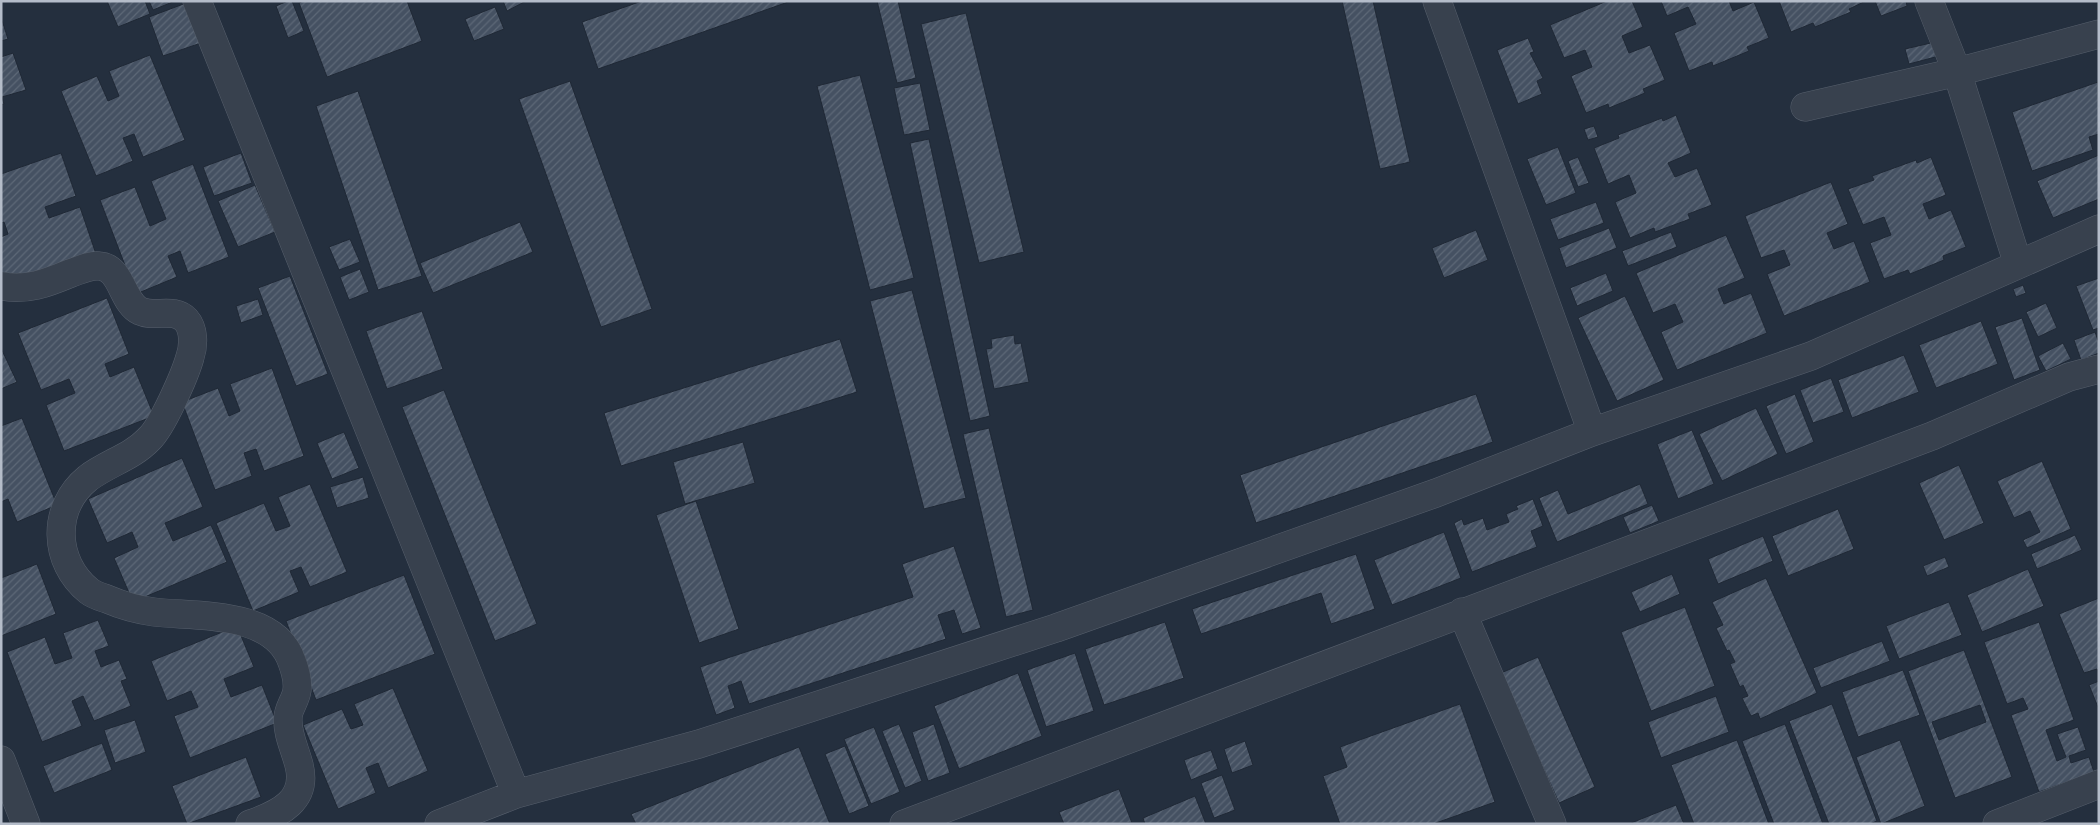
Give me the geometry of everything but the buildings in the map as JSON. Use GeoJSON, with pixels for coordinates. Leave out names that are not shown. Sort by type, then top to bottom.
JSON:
{"type":"FeatureCollection","features":[{"type":"Feature","properties":{"kind":"street"},"geometry":{"type":"LineString","coordinates":[[197,1],[516,794]]}},
{"type":"Feature","properties":{"kind":"street"},"geometry":{"type":"LineString","coordinates":[[1437,1],[1592,432]]}},
{"type":"Feature","properties":{"kind":"street"},"geometry":{"type":"LineString","coordinates":[[1930,1],[1957,72],[2018,264]]}},
{"type":"Feature","properties":{"kind":"street"},"geometry":{"type":"LineString","coordinates":[[1805,107],[1957,72],[2099,34]]}},
{"type":"Feature","properties":{"kind":"street"},"geometry":{"type":"LineString","coordinates":[[439,824],[516,794],[699,744],[1056,628],[1436,493],[1592,432],[1811,356],[2099,229]]}},
{"type":"Feature","properties":{"kind":"street"},"geometry":{"type":"LineString","coordinates":[[1,286],[15,289],[36,287],[86,268],[101,265],[111,271],[131,303],[140,311],[176,313],[185,319],[191,328],[191,356],[152,437],[135,452],[88,479],[71,500],[61,520],[61,549],[73,575],[91,593],[152,612],[218,617],[248,624],[267,631],[291,658],[297,690],[288,717],[292,746],[299,764],[302,784],[298,794],[290,803],[250,824]]}},
{"type":"Feature","properties":{"kind":"street"},"geometry":{"type":"LineString","coordinates":[[904,824],[1932,436],[2069,377],[2099,369]]}},
{"type":"Feature","properties":{"kind":"street"},"geometry":{"type":"LineString","coordinates":[[1462,612],[1552,824]]}},
{"type":"Feature","properties":{"kind":"street"},"geometry":{"type":"LineString","coordinates":[[1,760],[26,824]]}},
{"type":"Feature","properties":{"kind":"street"},"geometry":{"type":"LineString","coordinates":[[1997,824],[2099,784]]}}]}
